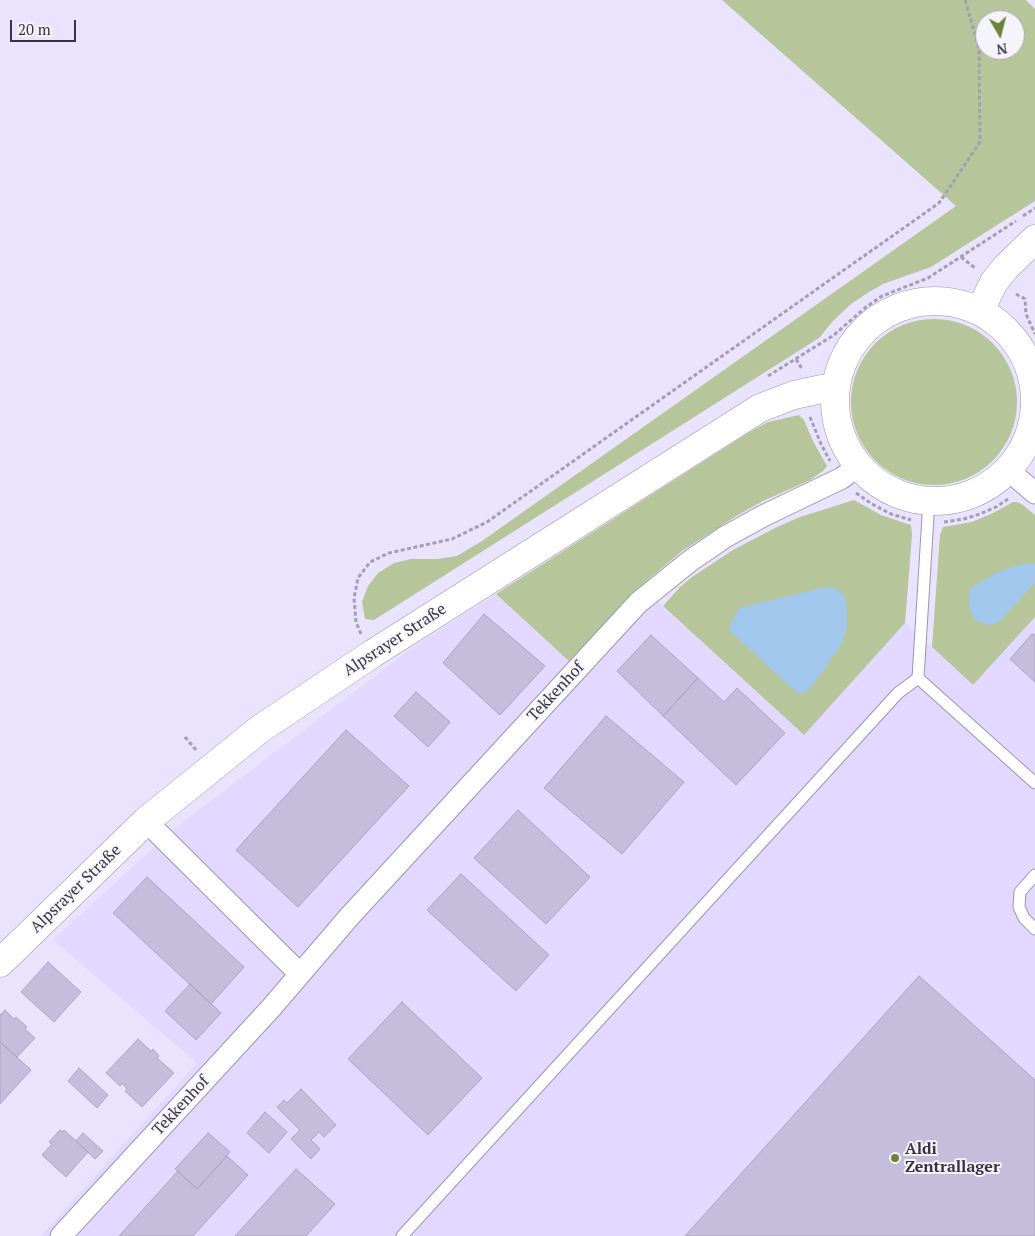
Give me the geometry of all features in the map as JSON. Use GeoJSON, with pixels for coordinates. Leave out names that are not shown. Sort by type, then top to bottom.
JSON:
{"type":"FeatureCollection","features":[{"type":"Feature","properties":{"kind":"street"},"geometry":{"type":"LineString","coordinates":[[980,312],[994,282],[1006,267],[1035,239]]}},
{"type":"Feature","properties":{"kind":"street"},"geometry":{"type":"LineString","coordinates":[[947,301],[964,305],[980,312],[996,322],[1016,343],[1030,369],[1035,388],[1034,428],[1025,446],[1023,483],[985,487],[968,495],[949,499],[928,511],[912,498],[850,472],[835,408],[839,372],[845,356],[854,341],[880,317],[895,309],[912,303],[947,301]]}},
{"type":"Feature","properties":{"kind":"street","name":"Alpsrayer Straße"},"geometry":{"type":"LineString","coordinates":[[0,963],[146,820],[260,729],[372,654],[760,408],[779,399],[807,392],[836,390]]}},
{"type":"Feature","properties":{"kind":"street","name":"Tekkenhof"},"geometry":{"type":"LineString","coordinates":[[61,1236],[300,974],[349,917],[638,603],[690,561],[725,537],[850,472]]}},
{"type":"Feature","properties":{"kind":"street"},"geometry":{"type":"LineString","coordinates":[[146,820],[300,974]]}},
{"type":"Feature","properties":{"kind":"lane"},"geometry":{"type":"LineString","coordinates":[[402,1236],[898,693],[918,678],[928,511]]}},
{"type":"Feature","properties":{"kind":"lane"},"geometry":{"type":"LineString","coordinates":[[918,678],[1035,783]]}},
{"type":"Feature","properties":{"kind":"lane"},"geometry":{"type":"LineString","coordinates":[[1035,875],[1020,892],[1019,907],[1024,918],[1035,929]]}},
{"type":"Feature","properties":{"kind":"path"},"geometry":{"type":"LineString","coordinates":[[372,654],[356,622],[354,598],[358,578],[370,562],[389,553],[452,539],[487,522],[939,203],[980,142],[979,48],[965,0]]}},
{"type":"Feature","properties":{"kind":"path"},"geometry":{"type":"LineString","coordinates":[[796,359],[804,373],[809,414],[817,436],[830,460],[850,472],[855,492],[872,504],[891,514],[910,520],[928,511],[947,522],[980,514],[996,507],[1023,483]]}},
{"type":"Feature","properties":{"kind":"shaded area"},"geometry":{"type":"Polygon","coordinates":[[[640,586],[804,735],[905,623],[973,685],[1035,617],[1035,1236],[41,1236],[197,1063],[53,940],[175,828],[412,648],[496,594],[569,660],[614,610],[640,586]]]}},
{"type":"Feature","properties":{"kind":"green space"},"geometry":{"type":"Polygon","coordinates":[[[722,0],[1026,0],[1035,9],[1035,201],[931,267],[883,284],[869,292],[851,304],[819,338],[374,620],[365,619],[362,602],[368,586],[378,573],[394,563],[411,559],[437,559],[457,556],[482,541],[956,206],[722,0]]]}},
{"type":"Feature","properties":{"kind":"green space"},"geometry":{"type":"Polygon","coordinates":[[[934,319],[958,323],[973,329],[998,350],[1007,363],[1013,378],[1017,402],[1013,426],[1007,441],[986,466],[973,475],[958,481],[934,485],[910,481],[895,475],[870,454],[861,441],[855,426],[851,402],[855,378],[861,363],[882,338],[895,329],[910,323],[934,319]]]}},
{"type":"Feature","properties":{"kind":"green space"},"geometry":{"type":"Polygon","coordinates":[[[799,415],[804,420],[827,466],[823,471],[810,480],[763,501],[738,515],[682,551],[631,594],[569,661],[496,594],[748,433],[768,422],[799,415]]]}},
{"type":"Feature","properties":{"kind":"green space"},"geometry":{"type":"Polygon","coordinates":[[[854,500],[881,515],[911,525],[912,535],[905,623],[804,735],[663,606],[692,577],[733,550],[800,517],[854,500]]]}},
{"type":"Feature","properties":{"kind":"green space"},"geometry":{"type":"Polygon","coordinates":[[[1013,502],[1023,505],[1035,515],[1035,617],[973,685],[932,647],[940,535],[943,527],[972,522],[1013,502]]]}},
{"type":"Feature","properties":{"kind":"water"},"geometry":{"type":"Polygon","coordinates":[[[1022,564],[1035,564],[1035,583],[998,623],[989,625],[979,622],[973,616],[970,609],[969,595],[971,588],[996,573],[1022,564]]]}},
{"type":"Feature","properties":{"kind":"water"},"geometry":{"type":"Polygon","coordinates":[[[826,587],[837,589],[845,597],[847,627],[842,643],[821,674],[809,689],[802,694],[796,692],[731,632],[729,628],[739,608],[826,587]]]}},
{"type":"Feature","properties":{"kind":"building"},"geometry":{"type":"Polygon","coordinates":[[[484,614],[545,666],[500,715],[443,663],[484,614]]]}},
{"type":"Feature","properties":{"kind":"building"},"geometry":{"type":"Polygon","coordinates":[[[1032,634],[1035,635],[1035,682],[1010,659],[1032,634]]]}},
{"type":"Feature","properties":{"kind":"building"},"geometry":{"type":"Polygon","coordinates":[[[651,635],[698,678],[663,716],[617,671],[651,635]]]}},
{"type":"Feature","properties":{"kind":"building"},"geometry":{"type":"Polygon","coordinates":[[[698,678],[724,702],[737,688],[785,733],[736,785],[663,716],[698,678]]]}},
{"type":"Feature","properties":{"kind":"building"},"geometry":{"type":"Polygon","coordinates":[[[416,692],[450,722],[428,747],[394,716],[416,692]]]}},
{"type":"Feature","properties":{"kind":"building"},"geometry":{"type":"Polygon","coordinates":[[[606,716],[684,782],[622,854],[544,788],[606,716]]]}},
{"type":"Feature","properties":{"kind":"building"},"geometry":{"type":"Polygon","coordinates":[[[346,730],[409,786],[298,907],[236,850],[346,730]]]}},
{"type":"Feature","properties":{"kind":"building"},"geometry":{"type":"Polygon","coordinates":[[[518,810],[590,877],[546,924],[474,858],[518,810]]]}},
{"type":"Feature","properties":{"kind":"building"},"geometry":{"type":"Polygon","coordinates":[[[461,874],[549,955],[516,991],[427,910],[461,874]]]}},
{"type":"Feature","properties":{"kind":"building"},"geometry":{"type":"Polygon","coordinates":[[[147,877],[244,967],[211,1004],[113,913],[147,877]]]}},
{"type":"Feature","properties":{"kind":"building"},"geometry":{"type":"Polygon","coordinates":[[[48,962],[81,992],[54,1022],[21,992],[48,962]]]}},
{"type":"Feature","properties":{"kind":"building","name":"Aldi Zentrallager"},"geometry":{"type":"Polygon","coordinates":[[[919,976],[1035,1080],[1035,1236],[685,1236],[919,976]]]}},
{"type":"Feature","properties":{"kind":"building"},"geometry":{"type":"Polygon","coordinates":[[[190,984],[221,1013],[196,1040],[165,1011],[190,984]]]}},
{"type":"Feature","properties":{"kind":"building"},"geometry":{"type":"Polygon","coordinates":[[[402,1002],[482,1078],[428,1135],[348,1059],[402,1002]]]}},
{"type":"Feature","properties":{"kind":"building"},"geometry":{"type":"Polygon","coordinates":[[[5,1010],[14,1019],[16,1017],[27,1027],[25,1029],[35,1038],[17,1057],[0,1042],[0,1015],[5,1010]]]}},
{"type":"Feature","properties":{"kind":"building"},"geometry":{"type":"Polygon","coordinates":[[[138,1039],[151,1051],[153,1049],[159,1056],[157,1058],[174,1073],[142,1107],[125,1091],[127,1089],[122,1083],[120,1086],[106,1073],[138,1039]]]}},
{"type":"Feature","properties":{"kind":"building"},"geometry":{"type":"Polygon","coordinates":[[[0,1042],[31,1070],[0,1104],[0,1042]]]}},
{"type":"Feature","properties":{"kind":"building"},"geometry":{"type":"Polygon","coordinates":[[[79,1068],[108,1095],[97,1108],[68,1081],[79,1068]]]}},
{"type":"Feature","properties":{"kind":"building"},"geometry":{"type":"Polygon","coordinates":[[[301,1089],[336,1125],[324,1137],[319,1132],[311,1140],[320,1149],[311,1159],[291,1139],[300,1130],[277,1107],[284,1100],[287,1103],[301,1089]]]}},
{"type":"Feature","properties":{"kind":"building"},"geometry":{"type":"Polygon","coordinates":[[[265,1112],[287,1132],[269,1153],[247,1133],[265,1112]]]}},
{"type":"Feature","properties":{"kind":"building"},"geometry":{"type":"Polygon","coordinates":[[[60,1130],[62,1132],[64,1130],[88,1152],[66,1177],[42,1155],[52,1144],[49,1142],[60,1130]]]}},
{"type":"Feature","properties":{"kind":"building"},"geometry":{"type":"Polygon","coordinates":[[[83,1133],[103,1151],[95,1159],[76,1141],[83,1133]]]}},
{"type":"Feature","properties":{"kind":"building"},"geometry":{"type":"Polygon","coordinates":[[[208,1133],[230,1152],[197,1189],[175,1169],[208,1133]]]}},
{"type":"Feature","properties":{"kind":"building"},"geometry":{"type":"Polygon","coordinates":[[[227,1156],[248,1175],[193,1236],[119,1236],[178,1171],[197,1189],[227,1156]]]}},
{"type":"Feature","properties":{"kind":"building"},"geometry":{"type":"Polygon","coordinates":[[[296,1169],[335,1204],[306,1236],[235,1236],[296,1169]]]}},
{"type":"Feature","properties":{"kind":"place","name":"Aldi Zentrallager"},"geometry":{"type":"Point","coordinates":[895,1158]}}]}
